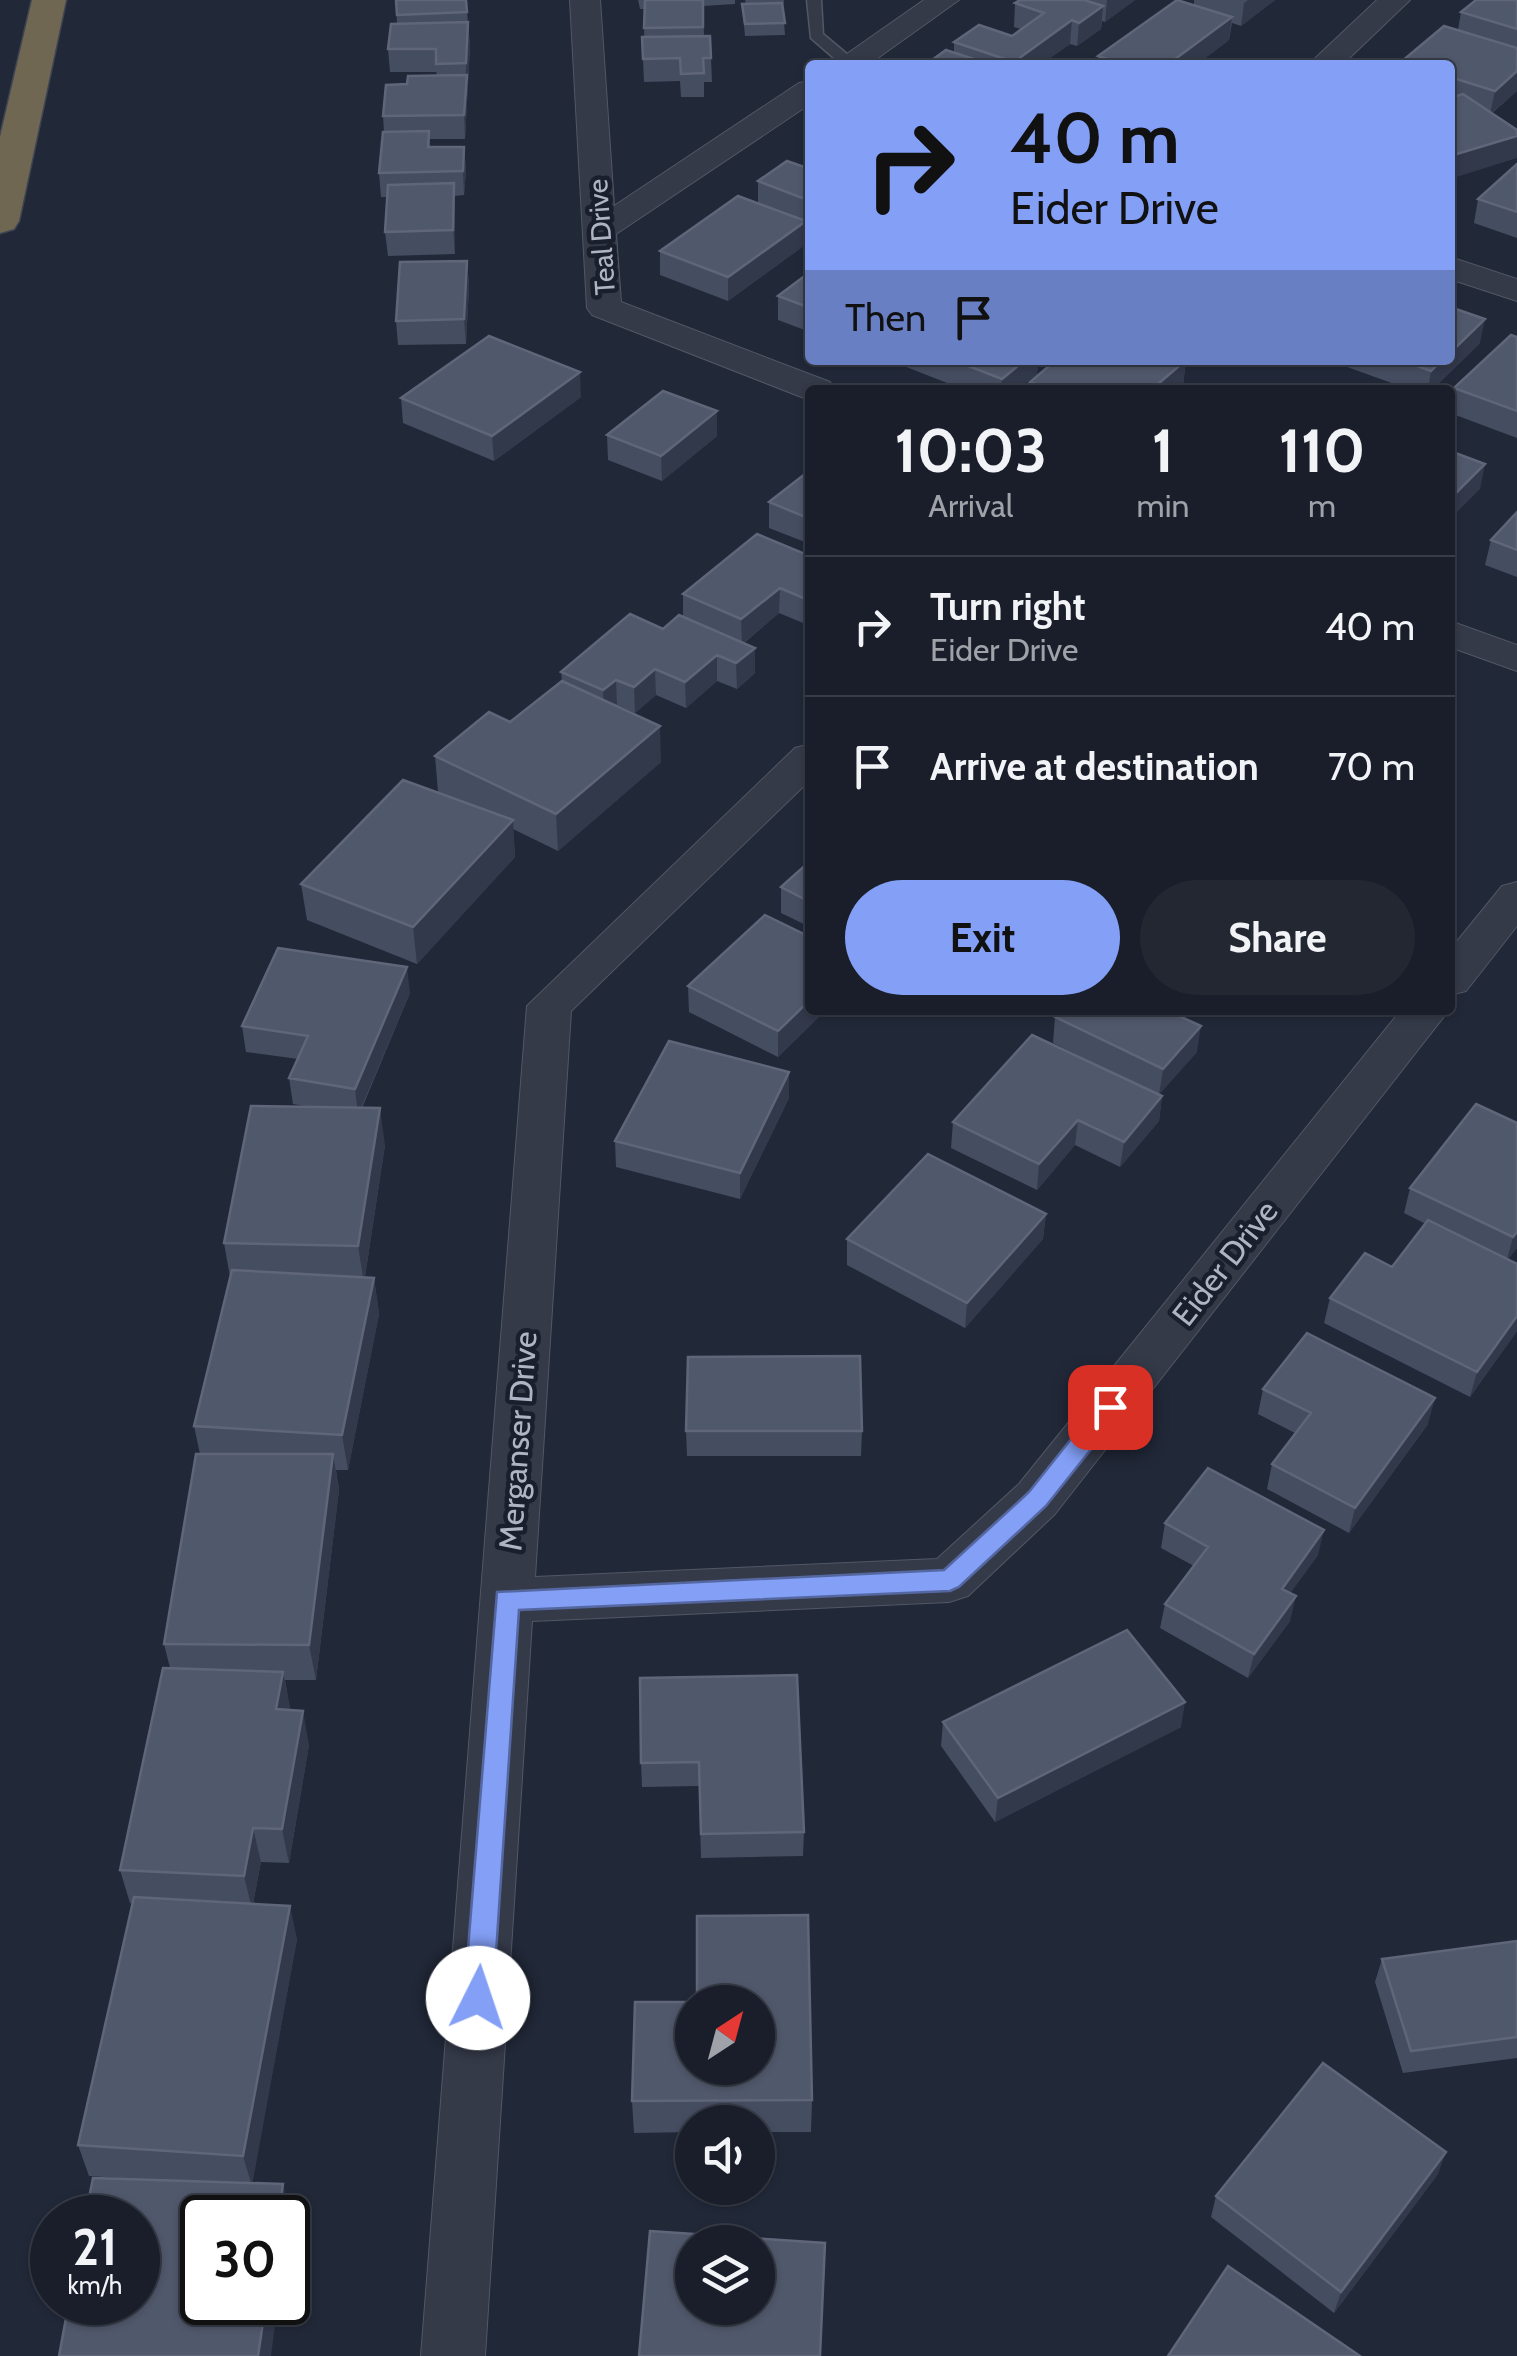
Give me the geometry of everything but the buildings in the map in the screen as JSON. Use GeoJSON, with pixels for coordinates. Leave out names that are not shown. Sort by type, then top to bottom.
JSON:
{"type":"FeatureCollection","features":[{"type":"Feature","properties":{"kind":"highway"},"geometry":{"type":"LineString","coordinates":[[0,221],[50,0]]}},
{"type":"Feature","properties":{"kind":"street","name":"Teal Drive"},"geometry":{"type":"LineString","coordinates":[[585,0],[604,308],[805,385]]}},
{"type":"Feature","properties":{"kind":"street"},"geometry":{"type":"LineString","coordinates":[[854,60],[944,0]]}},
{"type":"Feature","properties":{"kind":"street"},"geometry":{"type":"LineString","coordinates":[[1330,60],[1396,0]]}},
{"type":"Feature","properties":{"kind":"street"},"geometry":{"type":"LineString","coordinates":[[600,231],[805,93]]}},
{"type":"Feature","properties":{"kind":"street"},"geometry":{"type":"LineString","coordinates":[[1455,268],[1517,291]]}},
{"type":"Feature","properties":{"kind":"street"},"geometry":{"type":"LineString","coordinates":[[1455,635],[1517,659]]}},
{"type":"Feature","properties":{"kind":"street","name":"Merganser Drive"},"geometry":{"type":"LineString","coordinates":[[453,2356],[548,1006],[805,762]]}},
{"type":"Feature","properties":{"kind":"street"},"geometry":{"type":"LineString","coordinates":[[1455,974],[1517,896]]}},
{"type":"Feature","properties":{"kind":"street","name":"Eider Drive"},"geometry":{"type":"LineString","coordinates":[[506,1600],[950,1580],[1038,1499],[1422,1015]]}},
{"type":"Feature","properties":{"kind":"lane"},"geometry":{"type":"LineString","coordinates":[[814,0],[816,35],[844,60]]}},
{"type":"Feature","properties":{"kind":"route"},"geometry":{"type":"LineString","coordinates":[[478,1998],[506,1600],[950,1580],[1038,1499],[1110,1407]]}}]}
